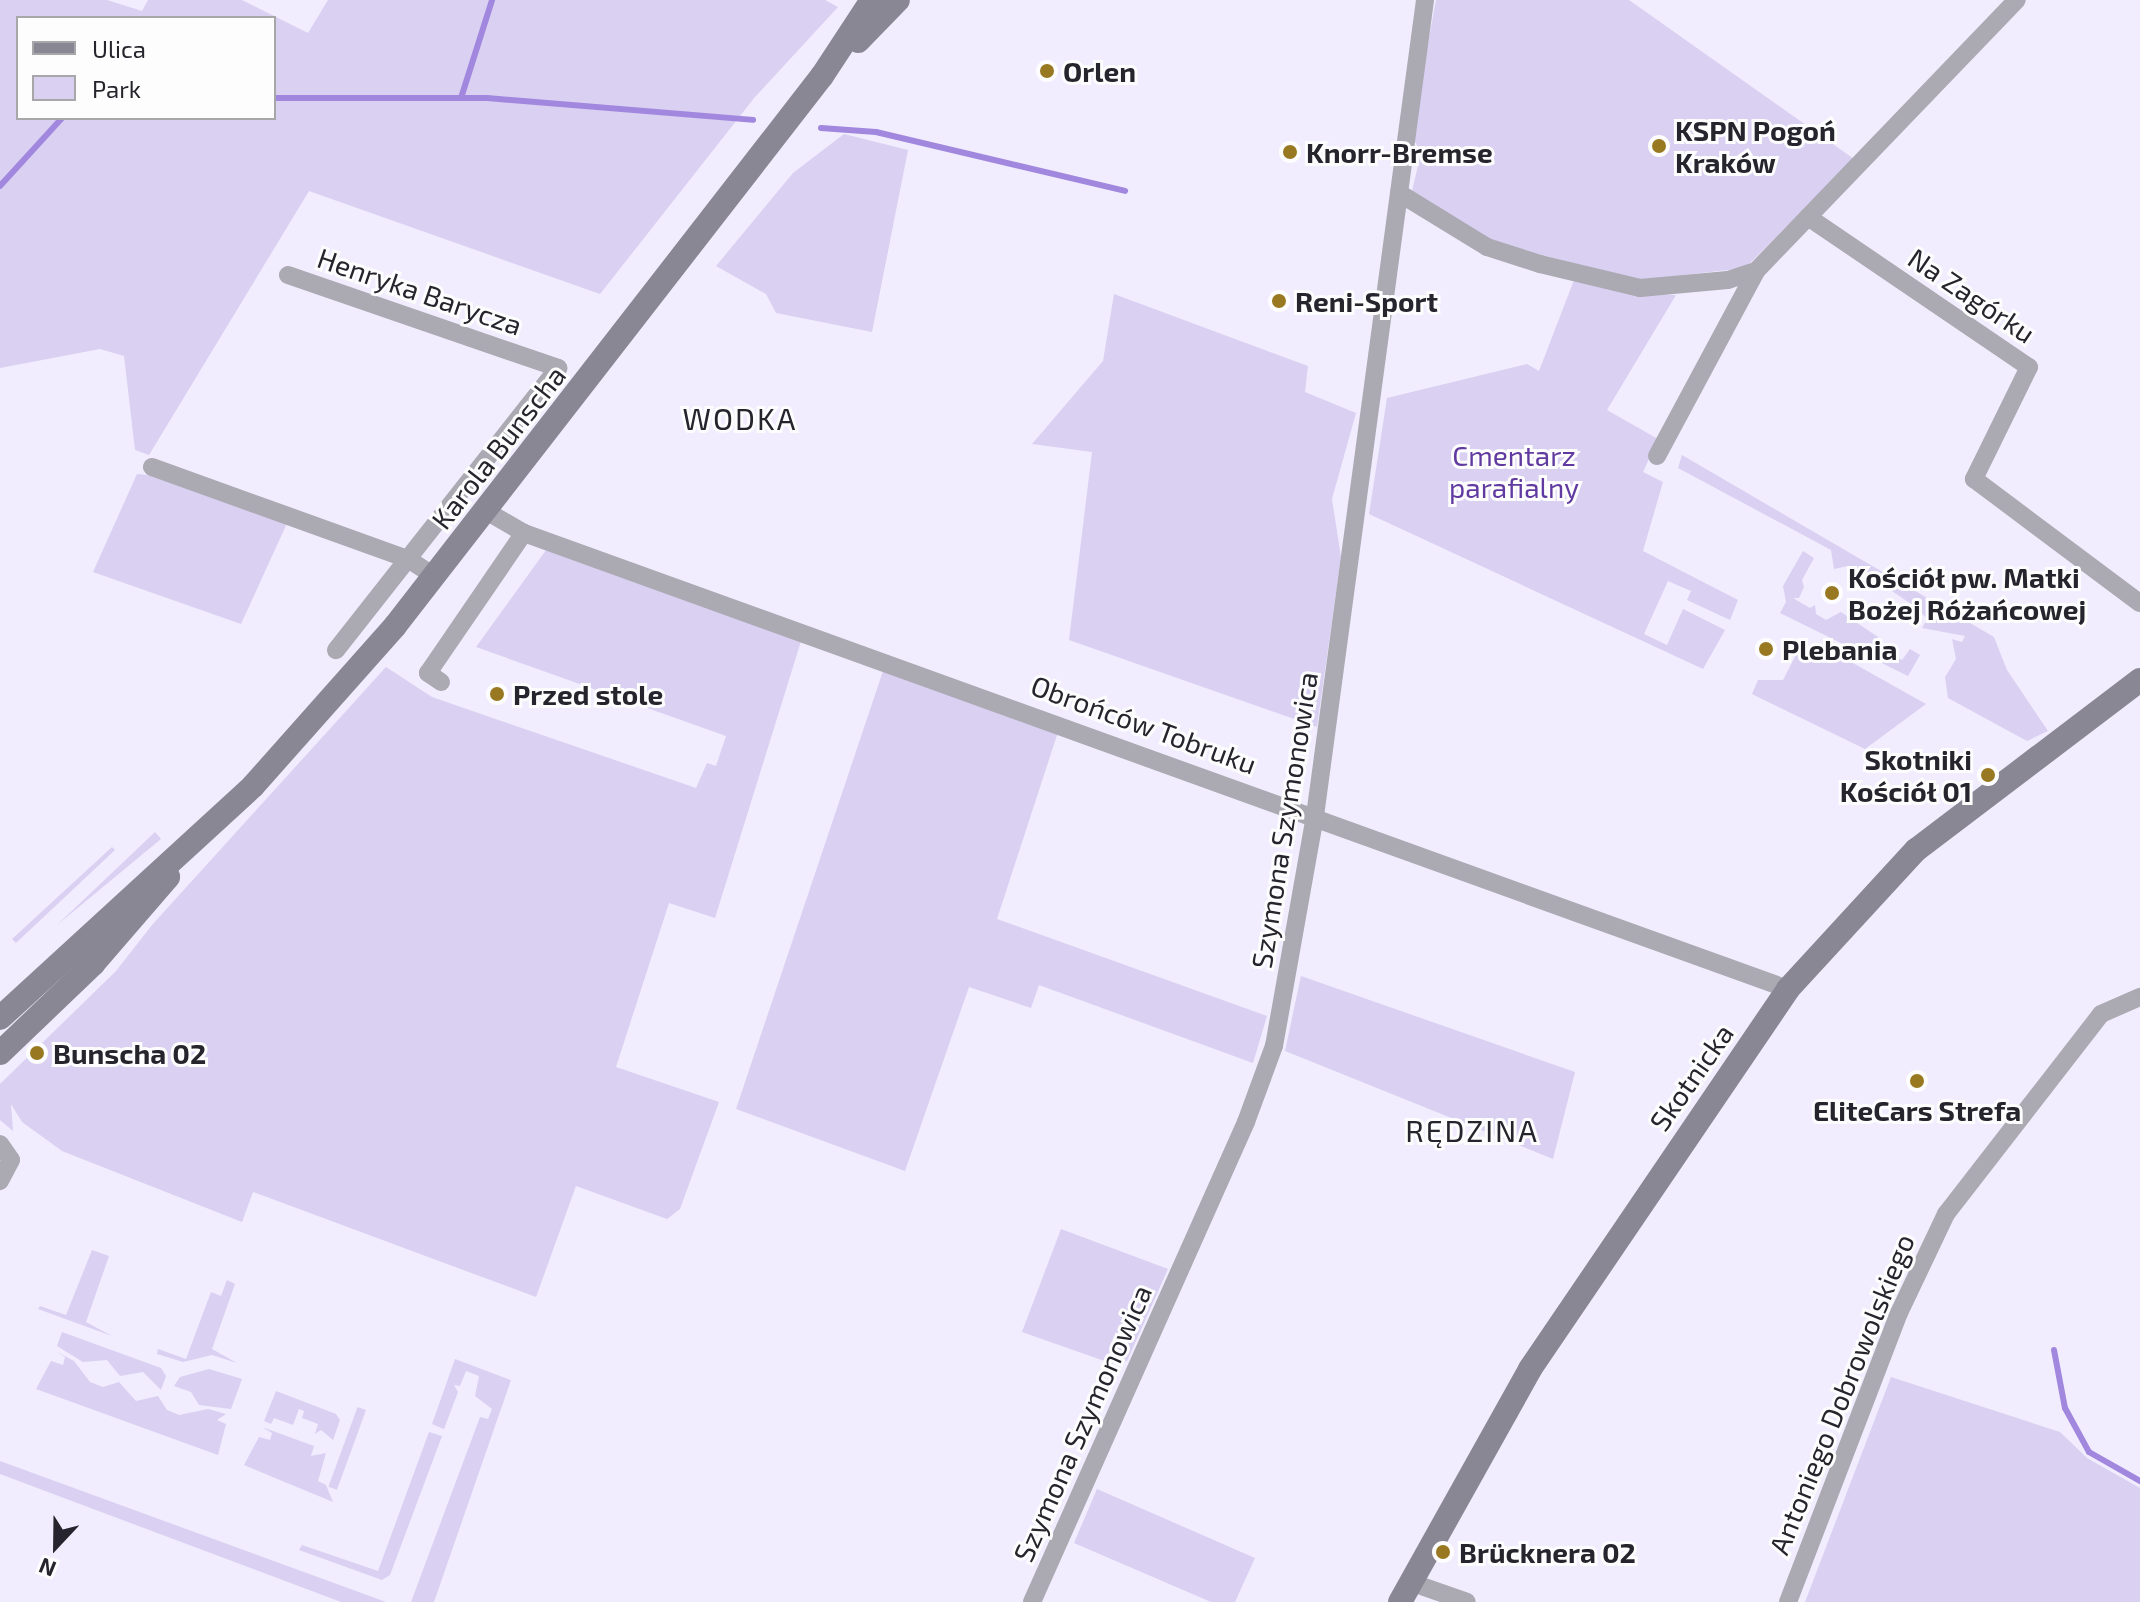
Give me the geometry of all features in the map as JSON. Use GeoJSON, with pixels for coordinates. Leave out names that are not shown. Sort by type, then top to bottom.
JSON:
{"type":"FeatureCollection","features":[{"type":"Feature","properties":{"kind":"main road","name":"Karola Bunscha"},"geometry":{"type":"LineString","coordinates":[[0,1053],[93,964],[200,837],[263,774],[436,577],[822,76],[872,0]]}},
{"type":"Feature","properties":{"kind":"main road","name":"Karola Bunscha"},"geometry":{"type":"LineString","coordinates":[[822,76],[898,0]]}},
{"type":"Feature","properties":{"kind":"main road","name":"Skotnicka"},"geometry":{"type":"LineString","coordinates":[[1405,1592],[1530,1369],[1788,989],[1916,850],[2140,680]]}},
{"type":"Feature","properties":{"kind":"main road","name":"Karola Bunscha"},"geometry":{"type":"LineString","coordinates":[[0,1018],[126,898],[200,837]]}},
{"type":"Feature","properties":{"kind":"street","name":"Szymona Szymonowica"},"geometry":{"type":"LineString","coordinates":[[1032,1602],[1267,1073],[1294,956],[1315,816],[1425,0]]}},
{"type":"Feature","properties":{"kind":"street"},"geometry":{"type":"LineString","coordinates":[[1657,456],[1756,271],[2017,0]]}},
{"type":"Feature","properties":{"kind":"street"},"geometry":{"type":"LineString","coordinates":[[1399,193],[1487,247],[1640,288],[1708,284],[1756,271]]}},
{"type":"Feature","properties":{"kind":"street","name":"Na Zagórku"},"geometry":{"type":"LineString","coordinates":[[1808,217],[2029,367],[1974,479],[2140,603]]}},
{"type":"Feature","properties":{"kind":"street","name":"Henryka Barycza"},"geometry":{"type":"LineString","coordinates":[[288,275],[558,368],[336,650]]}},
{"type":"Feature","properties":{"kind":"street"},"geometry":{"type":"LineString","coordinates":[[152,467],[408,559],[436,577]]}},
{"type":"Feature","properties":{"kind":"street","name":"Obrońców Tobruku"},"geometry":{"type":"LineString","coordinates":[[486,511],[524,533],[1788,989]]}},
{"type":"Feature","properties":{"kind":"street"},"geometry":{"type":"LineString","coordinates":[[441,682],[428,673],[524,533]]}},
{"type":"Feature","properties":{"kind":"street","name":"Antoniego Dobrowolskiego"},"geometry":{"type":"LineString","coordinates":[[1788,1602],[1899,1313],[1946,1214],[2101,1014],[2140,997]]}},
{"type":"Feature","properties":{"kind":"street"},"geometry":{"type":"LineString","coordinates":[[0,1144],[11,1160],[0,1181]]}},
{"type":"Feature","properties":{"kind":"street"},"geometry":{"type":"LineString","coordinates":[[1405,1592],[1467,1602]]}},
{"type":"Feature","properties":{"kind":"green space"},"geometry":{"type":"Polygon","coordinates":[[[0,0],[107,0],[142,11],[148,0],[242,0],[274,16],[16,16],[16,120],[276,120],[276,17],[308,33],[328,0],[825,0],[838,7],[755,97],[600,294],[309,191],[149,455],[135,450],[124,356],[100,349],[0,368],[0,0]]]}},
{"type":"Feature","properties":{"kind":"green space","name":"KSPN Pogoń Kraków"},"geometry":{"type":"Polygon","coordinates":[[[1436,0],[1629,0],[1854,159],[1745,268],[1639,280],[1495,243],[1412,191],[1421,153],[1414,140],[1418,98],[1436,0]]]}},
{"type":"Feature","properties":{"kind":"green space"},"geometry":{"type":"Polygon","coordinates":[[[844,134],[908,150],[872,332],[776,313],[766,294],[716,266],[793,173],[844,134]]]}},
{"type":"Feature","properties":{"kind":"green space","name":"Cmentarz parafialny"},"geometry":{"type":"Polygon","coordinates":[[[1574,280],[1632,294],[1676,295],[1607,410],[1658,439],[1643,472],[1663,482],[1643,551],[1738,600],[1730,620],[1687,600],[1691,591],[1668,581],[1644,634],[1667,645],[1683,609],[1725,630],[1703,669],[1369,514],[1387,398],[1527,364],[1539,371],[1574,280]]]}},
{"type":"Feature","properties":{"kind":"green space"},"geometry":{"type":"Polygon","coordinates":[[[1114,294],[1308,366],[1305,392],[1356,413],[1332,499],[1341,557],[1317,727],[1069,640],[1092,452],[1032,444],[1103,361],[1114,294]]]}},
{"type":"Feature","properties":{"kind":"green space"},"geometry":{"type":"Polygon","coordinates":[[[1682,455],[1994,637],[2007,670],[2048,731],[2027,741],[1948,698],[1945,677],[1956,659],[1952,639],[1962,642],[1965,636],[1922,628],[1927,619],[1917,608],[1864,572],[1857,581],[1848,566],[1834,569],[1831,550],[1678,468],[1682,455]]]}},
{"type":"Feature","properties":{"kind":"green space"},"geometry":{"type":"Polygon","coordinates":[[[137,474],[165,477],[288,521],[241,624],[93,572],[137,474]]]}},
{"type":"Feature","properties":{"kind":"green space"},"geometry":{"type":"Polygon","coordinates":[[[549,546],[802,638],[715,918],[669,903],[616,1067],[719,1102],[680,1209],[667,1219],[576,1186],[536,1297],[253,1192],[242,1222],[62,1151],[22,1122],[11,1104],[13,1131],[0,1120],[0,1084],[116,971],[152,925],[386,667],[432,697],[696,788],[707,763],[716,766],[726,736],[476,647],[549,546]]]}},
{"type":"Feature","properties":{"kind":"green space"},"geometry":{"type":"Polygon","coordinates":[[[1803,551],[1814,558],[1802,580],[1804,587],[1799,598],[1793,598],[1810,608],[1815,605],[1816,614],[1826,620],[1841,612],[1878,637],[1878,646],[1902,660],[1910,649],[1920,655],[1908,676],[1780,613],[1786,602],[1783,586],[1803,551]]]}},
{"type":"Feature","properties":{"kind":"green space"},"geometry":{"type":"Polygon","coordinates":[[[1815,644],[1926,704],[1865,749],[1752,694],[1758,680],[1783,680],[1800,647],[1810,653],[1815,644]]]}},
{"type":"Feature","properties":{"kind":"green space"},"geometry":{"type":"Polygon","coordinates":[[[884,668],[1058,732],[997,919],[1267,1016],[1253,1063],[1039,985],[1031,1008],[969,987],[905,1171],[736,1109],[884,668]]]}},
{"type":"Feature","properties":{"kind":"green space"},"geometry":{"type":"Polygon","coordinates":[[[155,832],[161,839],[57,925],[155,832]]]}},
{"type":"Feature","properties":{"kind":"green space"},"geometry":{"type":"Polygon","coordinates":[[[112,847],[115,850],[16,943],[12,939],[112,847]]]}},
{"type":"Feature","properties":{"kind":"green space"},"geometry":{"type":"Polygon","coordinates":[[[1301,976],[1575,1072],[1553,1159],[1285,1051],[1301,976]]]}},
{"type":"Feature","properties":{"kind":"green space"},"geometry":{"type":"Polygon","coordinates":[[[1061,1229],[1168,1269],[1127,1361],[1113,1364],[1022,1332],[1061,1229]]]}},
{"type":"Feature","properties":{"kind":"green space"},"geometry":{"type":"Polygon","coordinates":[[[92,1250],[109,1256],[86,1322],[112,1336],[38,1309],[40,1306],[66,1315],[92,1250]]]}},
{"type":"Feature","properties":{"kind":"green space"},"geometry":{"type":"Polygon","coordinates":[[[227,1280],[235,1284],[212,1349],[237,1363],[212,1355],[183,1362],[157,1354],[158,1349],[186,1359],[211,1292],[221,1296],[227,1280]]]}},
{"type":"Feature","properties":{"kind":"green space"},"geometry":{"type":"Polygon","coordinates":[[[62,1332],[161,1368],[166,1376],[161,1390],[143,1372],[120,1376],[107,1360],[83,1362],[57,1346],[62,1332]]]}},
{"type":"Feature","properties":{"kind":"green space"},"geometry":{"type":"Polygon","coordinates":[[[55,1351],[74,1361],[90,1382],[103,1387],[119,1382],[136,1401],[158,1396],[167,1410],[179,1415],[208,1409],[226,1414],[217,1420],[226,1424],[218,1455],[36,1389],[51,1361],[63,1365],[65,1357],[55,1351]]]}},
{"type":"Feature","properties":{"kind":"green space"},"geometry":{"type":"Polygon","coordinates":[[[455,1359],[511,1380],[434,1602],[411,1602],[480,1417],[488,1419],[492,1409],[475,1396],[479,1376],[466,1371],[460,1386],[454,1385],[458,1392],[444,1429],[432,1424],[455,1359]]]}},
{"type":"Feature","properties":{"kind":"green space"},"geometry":{"type":"Polygon","coordinates":[[[209,1369],[242,1379],[231,1409],[199,1405],[191,1392],[174,1386],[180,1377],[209,1369]]]}},
{"type":"Feature","properties":{"kind":"green space"},"geometry":{"type":"Polygon","coordinates":[[[1891,1377],[2060,1432],[2087,1458],[2140,1488],[2140,1602],[1805,1602],[1891,1377]]]}},
{"type":"Feature","properties":{"kind":"green space"},"geometry":{"type":"Polygon","coordinates":[[[276,1391],[336,1414],[340,1420],[333,1440],[321,1430],[315,1434],[318,1424],[302,1418],[304,1411],[299,1409],[293,1425],[274,1418],[271,1424],[264,1421],[276,1391]]]}},
{"type":"Feature","properties":{"kind":"green space"},"geometry":{"type":"Polygon","coordinates":[[[358,1407],[366,1410],[337,1490],[328,1487],[358,1407]]]}},
{"type":"Feature","properties":{"kind":"green space"},"geometry":{"type":"Polygon","coordinates":[[[262,1427],[314,1446],[311,1456],[326,1453],[318,1481],[326,1485],[333,1502],[244,1465],[259,1437],[270,1440],[272,1433],[262,1427]]]}},
{"type":"Feature","properties":{"kind":"green space"},"geometry":{"type":"Polygon","coordinates":[[[429,1432],[442,1436],[390,1575],[382,1580],[299,1550],[302,1545],[378,1571],[429,1432]]]}},
{"type":"Feature","properties":{"kind":"green space"},"geometry":{"type":"Polygon","coordinates":[[[0,1461],[386,1602],[341,1602],[0,1474],[0,1461]]]}},
{"type":"Feature","properties":{"kind":"green space"},"geometry":{"type":"Polygon","coordinates":[[[1097,1489],[1255,1558],[1235,1602],[1211,1602],[1074,1543],[1097,1489]]]}},
{"type":"Feature","properties":{"kind":"waterway"},"geometry":{"type":"LineString","coordinates":[[461,98],[492,0]]}},
{"type":"Feature","properties":{"kind":"waterway"},"geometry":{"type":"LineString","coordinates":[[276,98],[487,98],[753,120]]}},
{"type":"Feature","properties":{"kind":"waterway"},"geometry":{"type":"LineString","coordinates":[[0,186],[60,120]]}},
{"type":"Feature","properties":{"kind":"waterway"},"geometry":{"type":"LineString","coordinates":[[821,128],[876,132],[1125,191]]}},
{"type":"Feature","properties":{"kind":"waterway"},"geometry":{"type":"LineString","coordinates":[[2054,1350],[2065,1408],[2089,1452],[2140,1481]]}},
{"type":"Feature","properties":{"kind":"place","name":"Orlen"},"geometry":{"type":"Point","coordinates":[1047,71]}},
{"type":"Feature","properties":{"kind":"place","name":"KSPN Pogoń Kraków"},"geometry":{"type":"Point","coordinates":[1659,146]}},
{"type":"Feature","properties":{"kind":"place","name":"Knorr-Bremse"},"geometry":{"type":"Point","coordinates":[1290,152]}},
{"type":"Feature","properties":{"kind":"place","name":"Reni-Sport"},"geometry":{"type":"Point","coordinates":[1279,301]}},
{"type":"Feature","properties":{"kind":"place","name":"Kościół pw. Matki Bożej Różańcowej"},"geometry":{"type":"Point","coordinates":[1832,593]}},
{"type":"Feature","properties":{"kind":"place","name":"Plebania"},"geometry":{"type":"Point","coordinates":[1766,649]}},
{"type":"Feature","properties":{"kind":"place","name":"Przed stole"},"geometry":{"type":"Point","coordinates":[497,694]}},
{"type":"Feature","properties":{"kind":"place","name":"Skotniki Kościół 01"},"geometry":{"type":"Point","coordinates":[1988,775]}},
{"type":"Feature","properties":{"kind":"place","name":"Bunscha 02"},"geometry":{"type":"Point","coordinates":[37,1053]}},
{"type":"Feature","properties":{"kind":"place","name":"EliteCars Strefa"},"geometry":{"type":"Point","coordinates":[1917,1081]}},
{"type":"Feature","properties":{"kind":"place","name":"Brücknera 02"},"geometry":{"type":"Point","coordinates":[1443,1552]}},
{"type":"Feature","properties":{"kind":"district","name":"WODKA"},"geometry":{"type":"Point","coordinates":[740,418]}},
{"type":"Feature","properties":{"kind":"district","name":"RĘDZINA"},"geometry":{"type":"Point","coordinates":[1472,1130]}}]}
